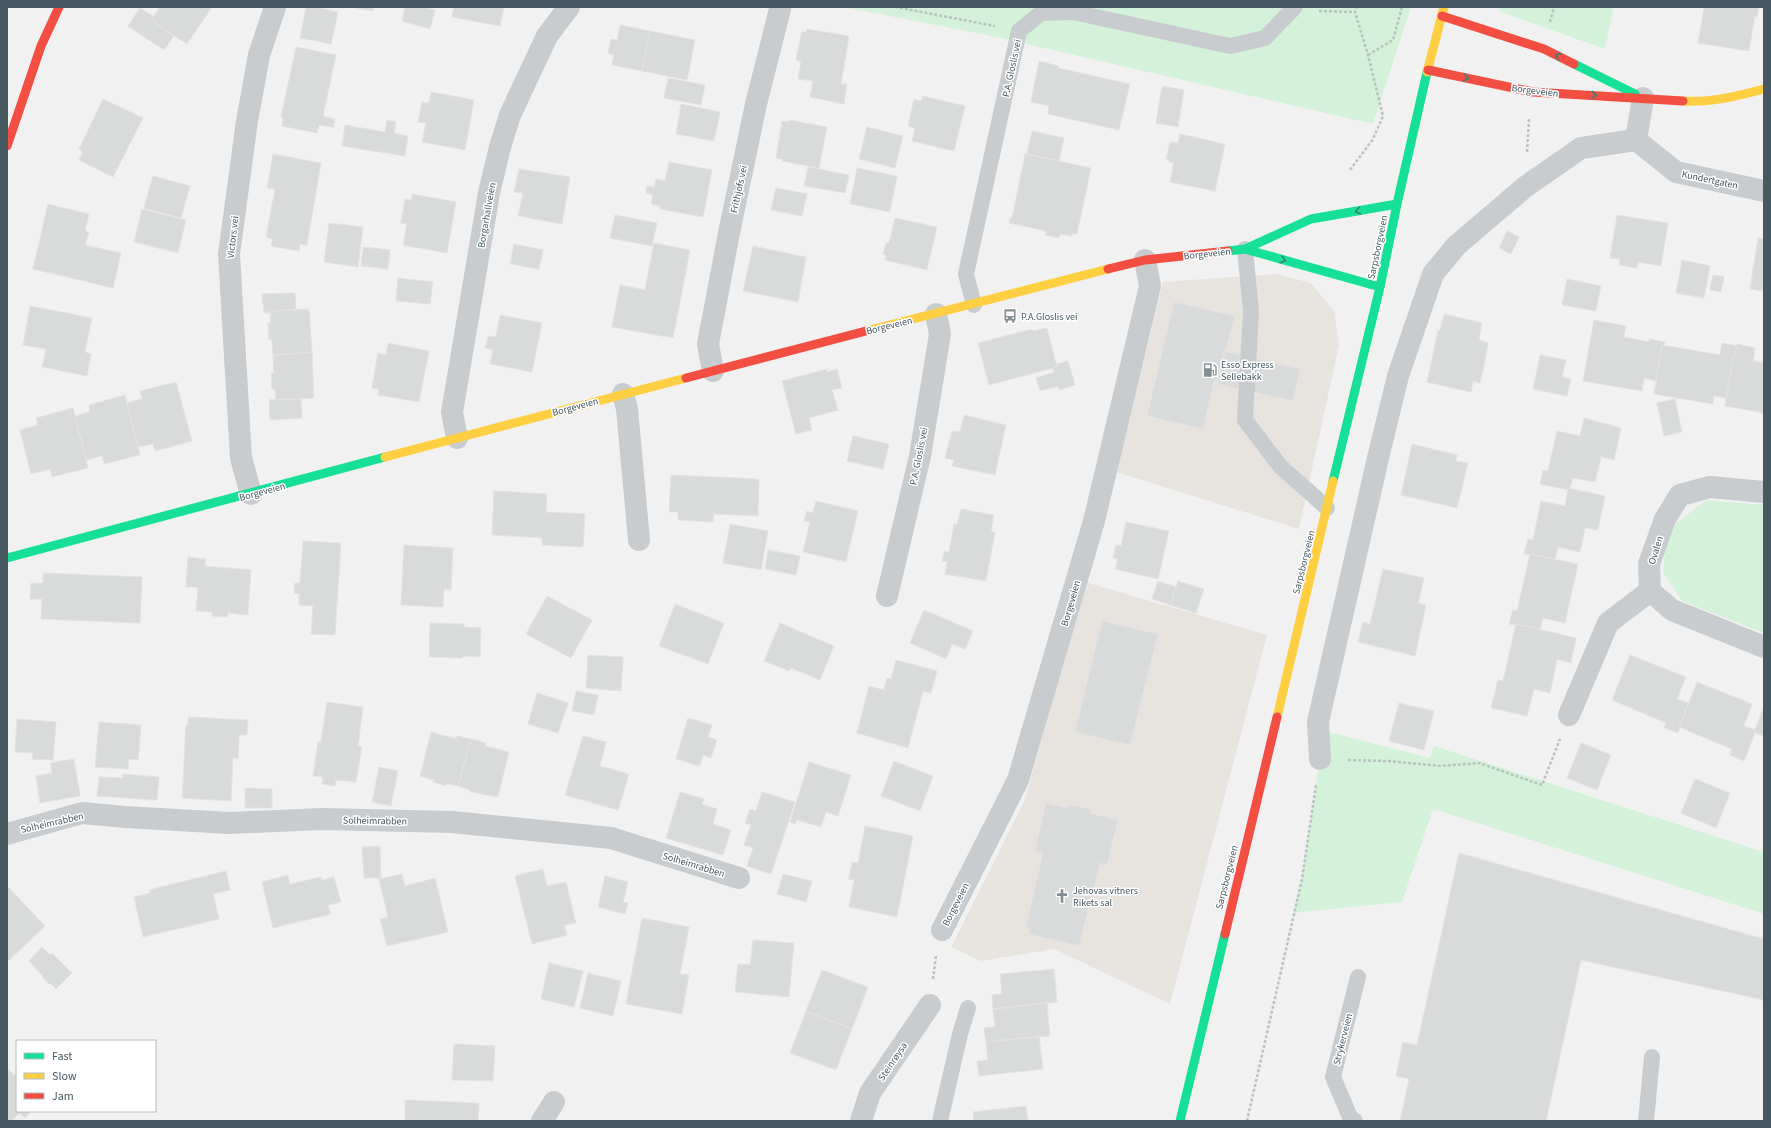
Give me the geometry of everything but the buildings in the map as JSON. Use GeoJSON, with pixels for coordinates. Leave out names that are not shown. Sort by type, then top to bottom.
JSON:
{"type":"FeatureCollection","features":[{"type":"Feature","properties":{"kind":"main road"},"geometry":{"type":"LineString","coordinates":[[7,146],[41,46],[59,7]]}},
{"type":"Feature","properties":{"kind":"main road","name":"Borgeveien"},"geometry":{"type":"LineString","coordinates":[[1443,11],[1544,49],[1643,98]]}},
{"type":"Feature","properties":{"kind":"main road","name":"Sarpsborgveien"},"geometry":{"type":"LineString","coordinates":[[1180,1121],[1380,287],[1397,204],[1443,11]]}},
{"type":"Feature","properties":{"kind":"main road","name":"Borgeveien"},"geometry":{"type":"LineString","coordinates":[[1428,70],[1533,92],[1694,102],[1734,97],[1764,89]]}},
{"type":"Feature","properties":{"kind":"main road","name":"Borgeveien"},"geometry":{"type":"LineString","coordinates":[[7,558],[881,327],[1145,260],[1245,249],[1311,219],[1397,204]]}},
{"type":"Feature","properties":{"kind":"main road","name":"Borgeveien"},"geometry":{"type":"LineString","coordinates":[[1245,249],[1380,287]]}},
{"type":"Feature","properties":{"kind":"street","name":"Victors vei"},"geometry":{"type":"LineString","coordinates":[[251,494],[241,458],[229,254],[247,121],[260,55],[275,7]]}},
{"type":"Feature","properties":{"kind":"street","name":"Borgarhallveien"},"geometry":{"type":"LineString","coordinates":[[457,438],[452,412],[489,192],[500,147],[510,115],[547,36],[569,7]]}},
{"type":"Feature","properties":{"kind":"street","name":"Frithjofs vei"},"geometry":{"type":"LineString","coordinates":[[713,371],[708,344],[756,104],[780,8]]}},
{"type":"Feature","properties":{"kind":"street"},"geometry":{"type":"LineString","coordinates":[[1320,759],[1318,722],[1378,458],[1398,376],[1433,274],[1456,246],[1525,187],[1581,148],[1636,140],[1643,98]]}},
{"type":"Feature","properties":{"kind":"street","name":"Kundertgaten"},"geometry":{"type":"LineString","coordinates":[[1636,140],[1676,172],[1764,191]]}},
{"type":"Feature","properties":{"kind":"street","name":"Borgeveien"},"geometry":{"type":"LineString","coordinates":[[942,930],[1018,780],[1094,521],[1150,286],[1145,260]]}},
{"type":"Feature","properties":{"kind":"street","name":"P.A. Gloslis vei"},"geometry":{"type":"LineString","coordinates":[[887,596],[920,456],[940,334],[936,314]]}},
{"type":"Feature","properties":{"kind":"street"},"geometry":{"type":"LineString","coordinates":[[623,394],[627,409],[639,540]]}},
{"type":"Feature","properties":{"kind":"street","name":"Ovalen"},"geometry":{"type":"LineString","coordinates":[[1650,592],[1649,564],[1665,519],[1680,495],[1710,487],[1764,492]]}},
{"type":"Feature","properties":{"kind":"street"},"geometry":{"type":"LineString","coordinates":[[1569,714],[1608,623],[1650,592],[1672,610],[1764,647]]}},
{"type":"Feature","properties":{"kind":"street","name":"Solheimrabben"},"geometry":{"type":"LineString","coordinates":[[7,834],[82,813],[229,824],[322,819],[452,822],[611,838],[739,878]]}},
{"type":"Feature","properties":{"kind":"street","name":"Steinrøysa"},"geometry":{"type":"LineString","coordinates":[[861,1121],[870,1093],[930,1005]]}},
{"type":"Feature","properties":{"kind":"street"},"geometry":{"type":"LineString","coordinates":[[542,1121],[554,1102]]}},
{"type":"Feature","properties":{"kind":"lane","name":"P.A. Gloslis vei"},"geometry":{"type":"LineString","coordinates":[[974,304],[966,274],[1020,32],[1040,13],[1073,12],[1230,46],[1265,38],[1295,7]]}},
{"type":"Feature","properties":{"kind":"lane"},"geometry":{"type":"LineString","coordinates":[[1245,249],[1251,312],[1245,420],[1280,466],[1327,508]]}},
{"type":"Feature","properties":{"kind":"lane","name":"Strykerveien"},"geometry":{"type":"LineString","coordinates":[[1355,1121],[1350,1117],[1333,1076],[1358,977]]}},
{"type":"Feature","properties":{"kind":"lane"},"geometry":{"type":"LineString","coordinates":[[940,1121],[960,1034],[968,1008]]}},
{"type":"Feature","properties":{"kind":"lane"},"geometry":{"type":"LineString","coordinates":[[1646,1121],[1652,1057]]}},
{"type":"Feature","properties":{"kind":"path"},"geometry":{"type":"LineString","coordinates":[[895,7],[982,23],[1020,32]]}},
{"type":"Feature","properties":{"kind":"path"},"geometry":{"type":"LineString","coordinates":[[1295,7],[1325,12],[1355,12]]}},
{"type":"Feature","properties":{"kind":"path"},"geometry":{"type":"LineString","coordinates":[[1350,170],[1373,139],[1383,116],[1368,55],[1355,12],[1356,7]]}},
{"type":"Feature","properties":{"kind":"path"},"geometry":{"type":"LineString","coordinates":[[1368,55],[1393,40],[1402,7]]}},
{"type":"Feature","properties":{"kind":"path"},"geometry":{"type":"LineString","coordinates":[[1525,187],[1529,117]]}},
{"type":"Feature","properties":{"kind":"path"},"geometry":{"type":"LineString","coordinates":[[1247,1121],[1302,879],[1320,759],[1387,761],[1441,766],[1479,763],[1542,785],[1569,714]]}},
{"type":"Feature","properties":{"kind":"path"},"geometry":{"type":"LineString","coordinates":[[930,1005],[934,969],[942,930]]}},
{"type":"Feature","properties":{"kind":"shaded area"},"geometry":{"type":"Polygon","coordinates":[[[1277,274],[1311,283],[1334,311],[1339,345],[1299,529],[1116,472],[1163,282],[1277,274]]]}},
{"type":"Feature","properties":{"kind":"shaded area"},"geometry":{"type":"Polygon","coordinates":[[[1085,582],[1267,635],[1170,1004],[1054,949],[981,961],[951,947],[1025,800],[1085,582]]]}},
{"type":"Feature","properties":{"kind":"green space"},"geometry":{"type":"Polygon","coordinates":[[[844,7],[1411,7],[1373,124],[1001,38],[844,7]]]}},
{"type":"Feature","properties":{"kind":"green space"},"geometry":{"type":"Polygon","coordinates":[[[1498,7],[1614,7],[1605,49],[1501,12],[1498,7]]]}},
{"type":"Feature","properties":{"kind":"green space"},"geometry":{"type":"Polygon","coordinates":[[[1706,500],[1764,505],[1764,633],[1682,601],[1663,572],[1665,549],[1675,524],[1706,500]]]}},
{"type":"Feature","properties":{"kind":"green space"},"geometry":{"type":"Polygon","coordinates":[[[1329,732],[1430,758],[1434,746],[1764,852],[1764,914],[1433,809],[1402,902],[1293,913],[1302,879],[1320,759],[1329,732]]]}},
{"type":"Feature","properties":{"kind":"traffic: fast"},"geometry":{"type":"LineString","coordinates":[[1574,64],[1635,94]]}},
{"type":"Feature","properties":{"kind":"traffic: fast"},"geometry":{"type":"LineString","coordinates":[[1333,481],[1380,287],[1427,72]]}},
{"type":"Feature","properties":{"kind":"traffic: fast"},"geometry":{"type":"LineString","coordinates":[[1228,251],[1245,249],[1311,219],[1397,204]]}},
{"type":"Feature","properties":{"kind":"traffic: fast"},"geometry":{"type":"LineString","coordinates":[[1245,249],[1380,287]]}},
{"type":"Feature","properties":{"kind":"traffic: fast"},"geometry":{"type":"LineString","coordinates":[[7,558],[385,457]]}},
{"type":"Feature","properties":{"kind":"traffic: fast"},"geometry":{"type":"LineString","coordinates":[[1180,1121],[1225,934]]}},
{"type":"Feature","properties":{"kind":"traffic: slow"},"geometry":{"type":"LineString","coordinates":[[1427,72],[1444,7]]}},
{"type":"Feature","properties":{"kind":"traffic: slow"},"geometry":{"type":"LineString","coordinates":[[1683,101],[1714,100],[1764,89]]}},
{"type":"Feature","properties":{"kind":"traffic: slow"},"geometry":{"type":"LineString","coordinates":[[866,331],[1108,269]]}},
{"type":"Feature","properties":{"kind":"traffic: slow"},"geometry":{"type":"LineString","coordinates":[[385,457],[686,378]]}},
{"type":"Feature","properties":{"kind":"traffic: slow"},"geometry":{"type":"LineString","coordinates":[[1277,717],[1333,481]]}},
{"type":"Feature","properties":{"kind":"traffic: jam"},"geometry":{"type":"LineString","coordinates":[[7,146],[41,46],[59,7]]}},
{"type":"Feature","properties":{"kind":"traffic: jam"},"geometry":{"type":"LineString","coordinates":[[1442,16],[1544,49],[1574,64]]}},
{"type":"Feature","properties":{"kind":"traffic: jam"},"geometry":{"type":"LineString","coordinates":[[1428,70],[1533,92],[1683,101]]}},
{"type":"Feature","properties":{"kind":"traffic: jam"},"geometry":{"type":"LineString","coordinates":[[1108,269],[1145,260],[1228,251]]}},
{"type":"Feature","properties":{"kind":"traffic: jam"},"geometry":{"type":"LineString","coordinates":[[686,378],[866,331]]}},
{"type":"Feature","properties":{"kind":"traffic: jam"},"geometry":{"type":"LineString","coordinates":[[1225,934],[1277,717]]}},
{"type":"Feature","properties":{"kind":"place","name":"P.A.Gloslis vei"},"geometry":{"type":"Point","coordinates":[1010,316]}},
{"type":"Feature","properties":{"kind":"place","name":"Esso Express Sellebakk"},"geometry":{"type":"Point","coordinates":[1210,370]}},
{"type":"Feature","properties":{"kind":"place","name":"Jehovas vitners Rikets sal"},"geometry":{"type":"Point","coordinates":[1062,896]}}]}
